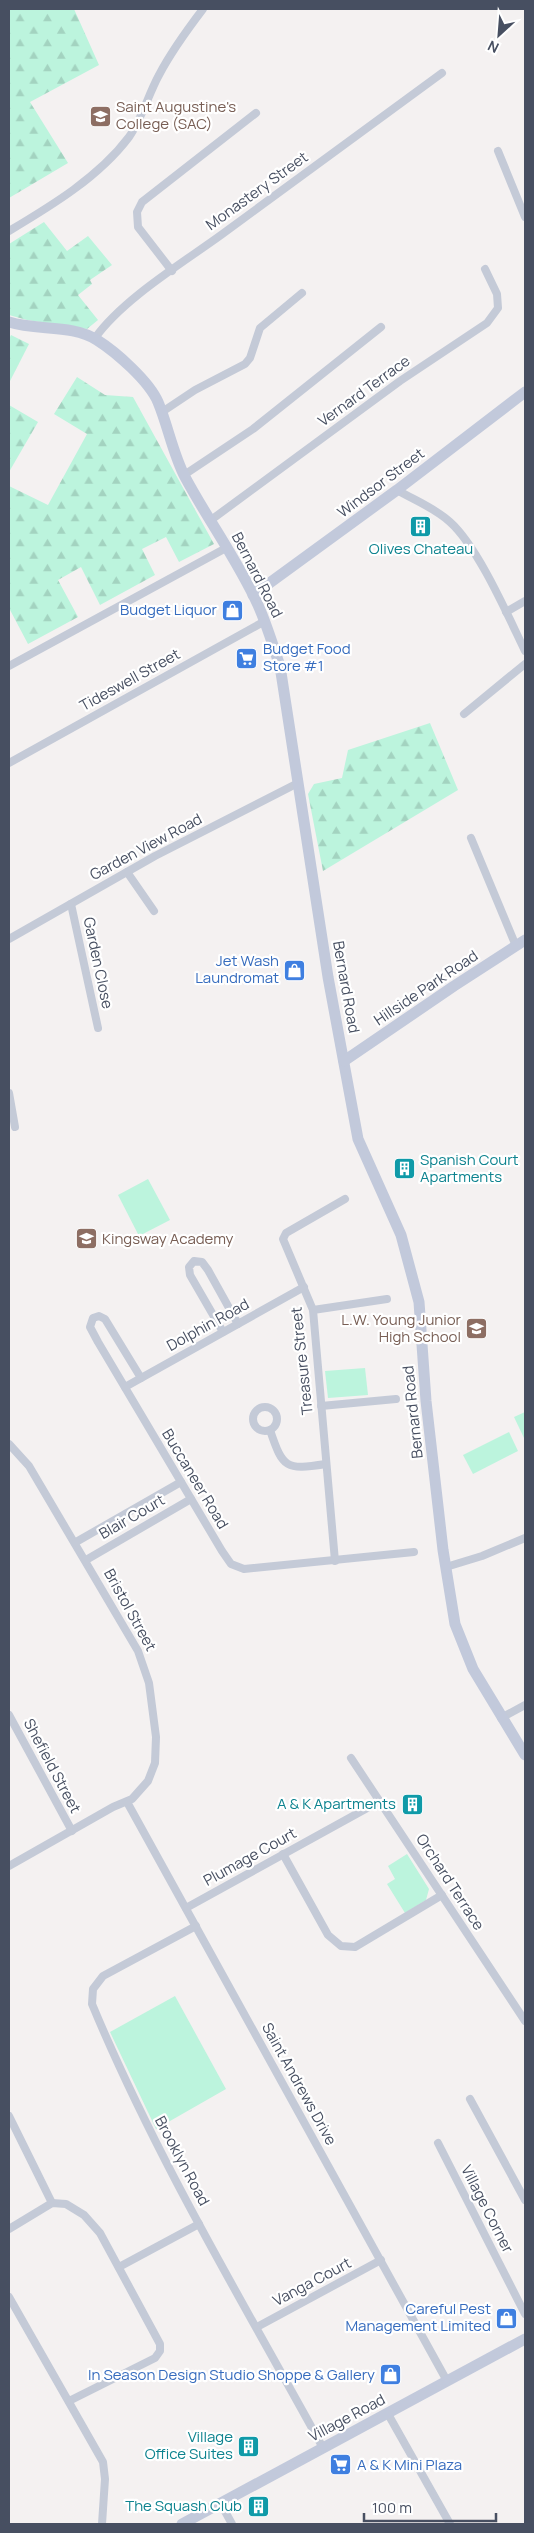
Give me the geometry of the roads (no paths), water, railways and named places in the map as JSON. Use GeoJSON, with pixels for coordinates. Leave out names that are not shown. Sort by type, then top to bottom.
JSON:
{"type":"FeatureCollection","features":[{"type":"Feature","properties":{"kind":"main road","name":"Bernard Road"},"geometry":{"type":"LineString","coordinates":[[9,322],[23,327],[76,332],[95,338],[119,355],[138,376],[157,399],[184,475],[253,595],[265,621],[280,666],[328,977],[358,1139],[401,1235],[419,1302],[426,1401],[446,1567],[455,1624],[473,1669],[501,1718],[525,1754]]}},
{"type":"Feature","properties":{"kind":"main road","name":"Windsor Street"},"geometry":{"type":"LineString","coordinates":[[253,595],[397,490],[525,392]]}},
{"type":"Feature","properties":{"kind":"main road","name":"Hillside Park Road"},"geometry":{"type":"LineString","coordinates":[[344,1061],[520,943]]}},
{"type":"Feature","properties":{"kind":"main road","name":"Village Road"},"geometry":{"type":"LineString","coordinates":[[182,2524],[525,2341]]}},
{"type":"Feature","properties":{"kind":"street"},"geometry":{"type":"LineString","coordinates":[[9,231],[85,180],[114,155],[129,136],[158,76],[177,43],[203,9]]}},
{"type":"Feature","properties":{"kind":"street","name":"Monastery Street"},"geometry":{"type":"LineString","coordinates":[[95,338],[119,311],[442,73]]}},
{"type":"Feature","properties":{"kind":"street"},"geometry":{"type":"LineString","coordinates":[[172,271],[138,227],[137,212],[142,202],[256,113]]}},
{"type":"Feature","properties":{"kind":"street"},"geometry":{"type":"LineString","coordinates":[[498,151],[525,217]]}},
{"type":"Feature","properties":{"kind":"street","name":"Vernard Terrace"},"geometry":{"type":"LineString","coordinates":[[210,520],[400,381],[487,323],[498,308],[496,294],[485,270]]}},
{"type":"Feature","properties":{"kind":"street"},"geometry":{"type":"LineString","coordinates":[[162,412],[195,390],[245,364],[250,358],[260,328],[302,293]]}},
{"type":"Feature","properties":{"kind":"street"},"geometry":{"type":"LineString","coordinates":[[184,475],[253,429],[381,326]]}},
{"type":"Feature","properties":{"kind":"street"},"geometry":{"type":"LineString","coordinates":[[397,490],[443,516],[456,527],[476,558],[525,651]]}},
{"type":"Feature","properties":{"kind":"street"},"geometry":{"type":"LineString","coordinates":[[9,666],[226,548]]}},
{"type":"Feature","properties":{"kind":"street"},"geometry":{"type":"LineString","coordinates":[[506,612],[525,601]]}},
{"type":"Feature","properties":{"kind":"street","name":"Tideswell Street"},"geometry":{"type":"LineString","coordinates":[[9,763],[265,621]]}},
{"type":"Feature","properties":{"kind":"street"},"geometry":{"type":"LineString","coordinates":[[464,714],[525,664]]}},
{"type":"Feature","properties":{"kind":"street","name":"Garden View Road"},"geometry":{"type":"LineString","coordinates":[[9,939],[127,872],[298,783]]}},
{"type":"Feature","properties":{"kind":"street"},"geometry":{"type":"LineString","coordinates":[[471,838],[520,943]]}},
{"type":"Feature","properties":{"kind":"street"},"geometry":{"type":"LineString","coordinates":[[127,872],[154,911]]}},
{"type":"Feature","properties":{"kind":"street","name":"Garden Close"},"geometry":{"type":"LineString","coordinates":[[71,904],[98,1028]]}},
{"type":"Feature","properties":{"kind":"street"},"geometry":{"type":"LineString","coordinates":[[9,1093],[15,1127]]}},
{"type":"Feature","properties":{"kind":"street","name":"Treasure Street"},"geometry":{"type":"LineString","coordinates":[[335,1561],[313,1310],[283,1242],[284,1236],[345,1199]]}},
{"type":"Feature","properties":{"kind":"street"},"geometry":{"type":"LineString","coordinates":[[223,1332],[190,1275],[189,1267],[194,1261],[202,1262],[208,1270],[238,1324]]}},
{"type":"Feature","properties":{"kind":"street","name":"Dolphin Road"},"geometry":{"type":"LineString","coordinates":[[125,1387],[304,1288]]}},
{"type":"Feature","properties":{"kind":"street"},"geometry":{"type":"LineString","coordinates":[[313,1310],[386,1300]]}},
{"type":"Feature","properties":{"kind":"street","name":"Buccaneer Road"},"geometry":{"type":"LineString","coordinates":[[141,1378],[105,1319],[99,1316],[93,1318],[90,1328],[227,1559],[239,1569],[414,1552]]}},
{"type":"Feature","properties":{"kind":"street"},"geometry":{"type":"LineString","coordinates":[[321,1406],[396,1399]]}},
{"type":"Feature","properties":{"kind":"street"},"geometry":{"type":"LineString","coordinates":[[270,1430],[278,1455],[288,1466],[297,1468],[326,1464]]}},
{"type":"Feature","properties":{"kind":"street","name":"Bristol Street"},"geometry":{"type":"LineString","coordinates":[[9,1444],[29,1466],[76,1542],[138,1651],[149,1682],[156,1737],[155,1763],[145,1787],[127,1802],[9,1866]]}},
{"type":"Feature","properties":{"kind":"street","name":"Blair Court"},"geometry":{"type":"LineString","coordinates":[[76,1542],[181,1482]]}},
{"type":"Feature","properties":{"kind":"street","name":"Blair Court"},"geometry":{"type":"LineString","coordinates":[[86,1560],[191,1499]]}},
{"type":"Feature","properties":{"kind":"street"},"geometry":{"type":"LineString","coordinates":[[446,1567],[482,1556],[525,1538]]}},
{"type":"Feature","properties":{"kind":"street"},"geometry":{"type":"LineString","coordinates":[[501,1718],[525,1704]]}},
{"type":"Feature","properties":{"kind":"street","name":"Shefield Street"},"geometry":{"type":"LineString","coordinates":[[9,1715],[72,1831]]}},
{"type":"Feature","properties":{"kind":"street","name":"Orchard Terrace"},"geometry":{"type":"LineString","coordinates":[[351,1758],[525,2021]]}},
{"type":"Feature","properties":{"kind":"street","name":"Plumage Court"},"geometry":{"type":"LineString","coordinates":[[186,1908],[380,1801]]}},
{"type":"Feature","properties":{"kind":"street","name":"Saint Andrews Drive"},"geometry":{"type":"LineString","coordinates":[[127,1802],[448,2381]]}},
{"type":"Feature","properties":{"kind":"street"},"geometry":{"type":"LineString","coordinates":[[283,1854],[328,1935],[341,1946],[355,1947],[442,1895]]}},
{"type":"Feature","properties":{"kind":"street","name":"Brooklyn Road"},"geometry":{"type":"LineString","coordinates":[[196,1926],[108,1973],[95,1984],[90,1999],[112,2053],[136,2103],[199,2224],[323,2448]]}},
{"type":"Feature","properties":{"kind":"street"},"geometry":{"type":"LineString","coordinates":[[470,2099],[525,2200]]}},
{"type":"Feature","properties":{"kind":"street"},"geometry":{"type":"LineString","coordinates":[[9,2116],[52,2203]]}},
{"type":"Feature","properties":{"kind":"street","name":"Village Corner"},"geometry":{"type":"LineString","coordinates":[[438,2143],[525,2314]]}},
{"type":"Feature","properties":{"kind":"street"},"geometry":{"type":"LineString","coordinates":[[9,2229],[52,2203],[72,2207],[89,2220],[100,2233],[159,2342],[160,2351],[155,2358],[69,2401]]}},
{"type":"Feature","properties":{"kind":"street"},"geometry":{"type":"LineString","coordinates":[[119,2267],[199,2224]]}},
{"type":"Feature","properties":{"kind":"street","name":"Vanga Court"},"geometry":{"type":"LineString","coordinates":[[256,2327],[381,2260]]}},
{"type":"Feature","properties":{"kind":"street"},"geometry":{"type":"LineString","coordinates":[[9,2298],[105,2467],[102,2524]]}},
{"type":"Feature","properties":{"kind":"street"},"geometry":{"type":"LineString","coordinates":[[388,2414],[450,2524]]}},
{"type":"Feature","properties":{"kind":"street"},"geometry":{"type":"LineString","coordinates":[[221,2504],[232,2524]]}},
{"type":"Feature","properties":{"kind":"place","name":"Saint Augustine's College (SAC)"},"geometry":{"type":"Point","coordinates":[100,116]}},
{"type":"Feature","properties":{"kind":"place","name":"Olives Chateau"},"geometry":{"type":"Point","coordinates":[421,526]}},
{"type":"Feature","properties":{"kind":"place","name":"Budget Liquor"},"geometry":{"type":"Point","coordinates":[233,610]}},
{"type":"Feature","properties":{"kind":"place","name":"Budget Food Store #1"},"geometry":{"type":"Point","coordinates":[247,658]}},
{"type":"Feature","properties":{"kind":"place","name":"Jet Wash Laundromat"},"geometry":{"type":"Point","coordinates":[295,970]}},
{"type":"Feature","properties":{"kind":"place","name":"Spanish Court Apartments"},"geometry":{"type":"Point","coordinates":[404,1169]}},
{"type":"Feature","properties":{"kind":"place","name":"Kingsway Academy"},"geometry":{"type":"Point","coordinates":[86,1239]}},
{"type":"Feature","properties":{"kind":"place","name":"L.W. Young Junior High School"},"geometry":{"type":"Point","coordinates":[477,1329]}},
{"type":"Feature","properties":{"kind":"place","name":"A & K Apartments"},"geometry":{"type":"Point","coordinates":[412,1804]}},
{"type":"Feature","properties":{"kind":"place","name":"Careful Pest Management Limited"},"geometry":{"type":"Point","coordinates":[507,2318]}},
{"type":"Feature","properties":{"kind":"place","name":"In Season Design Studio Shoppe & Gallery"},"geometry":{"type":"Point","coordinates":[391,2375]}},
{"type":"Feature","properties":{"kind":"place","name":"Village Office Suites"},"geometry":{"type":"Point","coordinates":[249,2446]}},
{"type":"Feature","properties":{"kind":"place","name":"A & K Mini Plaza"},"geometry":{"type":"Point","coordinates":[341,2465]}},
{"type":"Feature","properties":{"kind":"place","name":"The Squash Club"},"geometry":{"type":"Point","coordinates":[258,2506]}}]}
